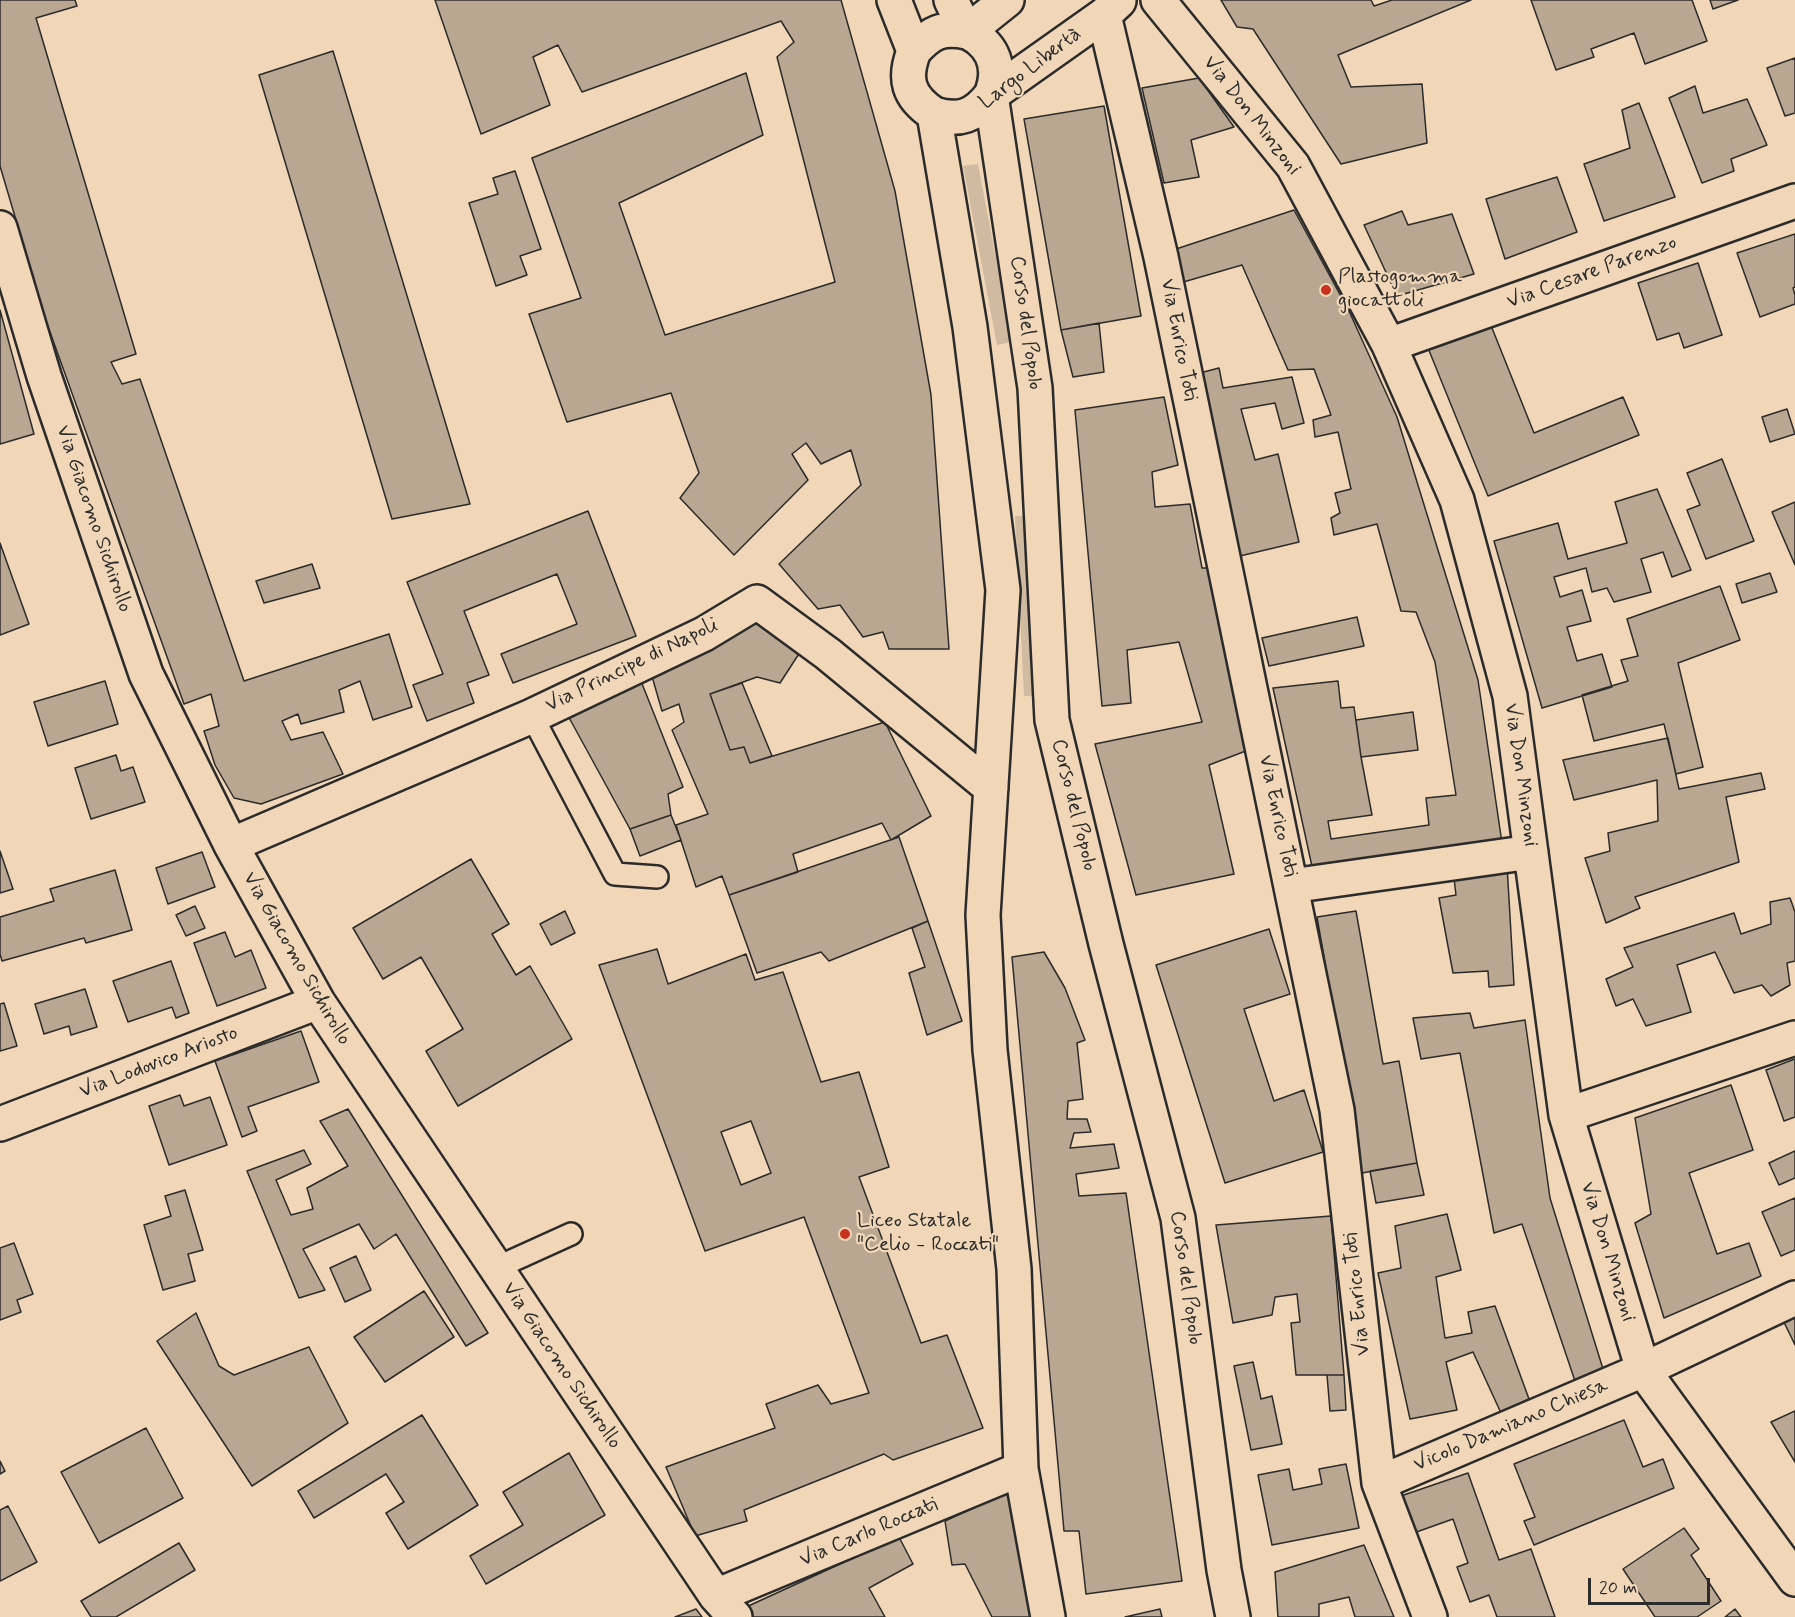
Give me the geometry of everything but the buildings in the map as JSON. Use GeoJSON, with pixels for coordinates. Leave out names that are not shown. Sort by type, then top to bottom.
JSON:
{"type":"FeatureCollection","features":[{"type":"Feature","properties":{"kind":"street"},"geometry":{"type":"LineString","coordinates":[[894,0],[914,51]]}},
{"type":"Feature","properties":{"kind":"street","name":"Corso del Popolo"},"geometry":{"type":"LineString","coordinates":[[951,0],[967,32],[987,47],[994,58],[997,70],[996,83],[991,95],[1035,388],[1052,720],[1106,944],[1178,1218],[1224,1570],[1233,1617]]}},
{"type":"Feature","properties":{"kind":"street"},"geometry":{"type":"LineString","coordinates":[[1007,0],[967,32],[951,29],[937,32],[924,39],[914,51],[909,65],[908,80],[912,94],[921,106],[934,114],[970,327],[1003,590],[983,915],[990,1050],[1014,1269],[1021,1469],[1048,1617]]}},
{"type":"Feature","properties":{"kind":"street","name":"Via Don Minzoni"},"geometry":{"type":"LineString","coordinates":[[1158,0],[1293,166],[1389,345],[1456,500],[1510,696],[1566,1115],[1642,1370],[1795,1579]]}},
{"type":"Feature","properties":{"kind":"street","name":"Largo Libertà"},"geometry":{"type":"LineString","coordinates":[[934,114],[947,118],[972,113],[983,106],[991,95],[1112,8]]}},
{"type":"Feature","properties":{"kind":"street","name":"Via Enrico Toti"},"geometry":{"type":"LineString","coordinates":[[1112,8],[1161,257],[1337,1110],[1379,1483],[1430,1617]]}},
{"type":"Feature","properties":{"kind":"street","name":"Via Cesare Parenzo"},"geometry":{"type":"LineString","coordinates":[[1389,345],[1795,201]]}},
{"type":"Feature","properties":{"kind":"street","name":"Via Giacomo Sichirollo"},"geometry":{"type":"LineString","coordinates":[[0,228],[44,376],[146,674],[231,846],[318,1002],[726,1607]]}},
{"type":"Feature","properties":{"kind":"street","name":"Via Principe di Napoli"},"geometry":{"type":"LineString","coordinates":[[231,846],[532,716],[704,633],[758,602],[828,654],[991,788]]}},
{"type":"Feature","properties":{"kind":"street"},"geometry":{"type":"LineString","coordinates":[[1291,886],[1531,852]]}},
{"type":"Feature","properties":{"kind":"street","name":"Via Lodovico Ariosto"},"geometry":{"type":"LineString","coordinates":[[0,1124],[318,1002]]}},
{"type":"Feature","properties":{"kind":"street"},"geometry":{"type":"LineString","coordinates":[[1566,1115],[1795,1038]]}},
{"type":"Feature","properties":{"kind":"street","name":"Vicolo Damiano Chiesa"},"geometry":{"type":"LineString","coordinates":[[1379,1483],[1642,1370],[1795,1298]]}},
{"type":"Feature","properties":{"kind":"street","name":"Via Carlo Roccati"},"geometry":{"type":"LineString","coordinates":[[726,1607],[1021,1469]]}},
{"type":"Feature","properties":{"kind":"lane"},"geometry":{"type":"LineString","coordinates":[[532,716],[615,874],[657,877]]}},
{"type":"Feature","properties":{"kind":"lane"},"geometry":{"type":"LineString","coordinates":[[496,1268],[572,1234]]}},
{"type":"Feature","properties":{"kind":"shaded area"},"geometry":{"type":"Polygon","coordinates":[[[978,164],[1012,342],[997,345],[963,166],[978,164]]]}},
{"type":"Feature","properties":{"kind":"shaded area"},"geometry":{"type":"Polygon","coordinates":[[[1015,516],[1028,516],[1037,696],[1024,696],[1015,516]]]}},
{"type":"Feature","properties":{"kind":"place","name":"Plastogomma giocattoli"},"geometry":{"type":"Point","coordinates":[1326,290]}},
{"type":"Feature","properties":{"kind":"place","name":"Liceo Statale \"Celio - Roccati\""},"geometry":{"type":"Point","coordinates":[845,1234]}}]}
